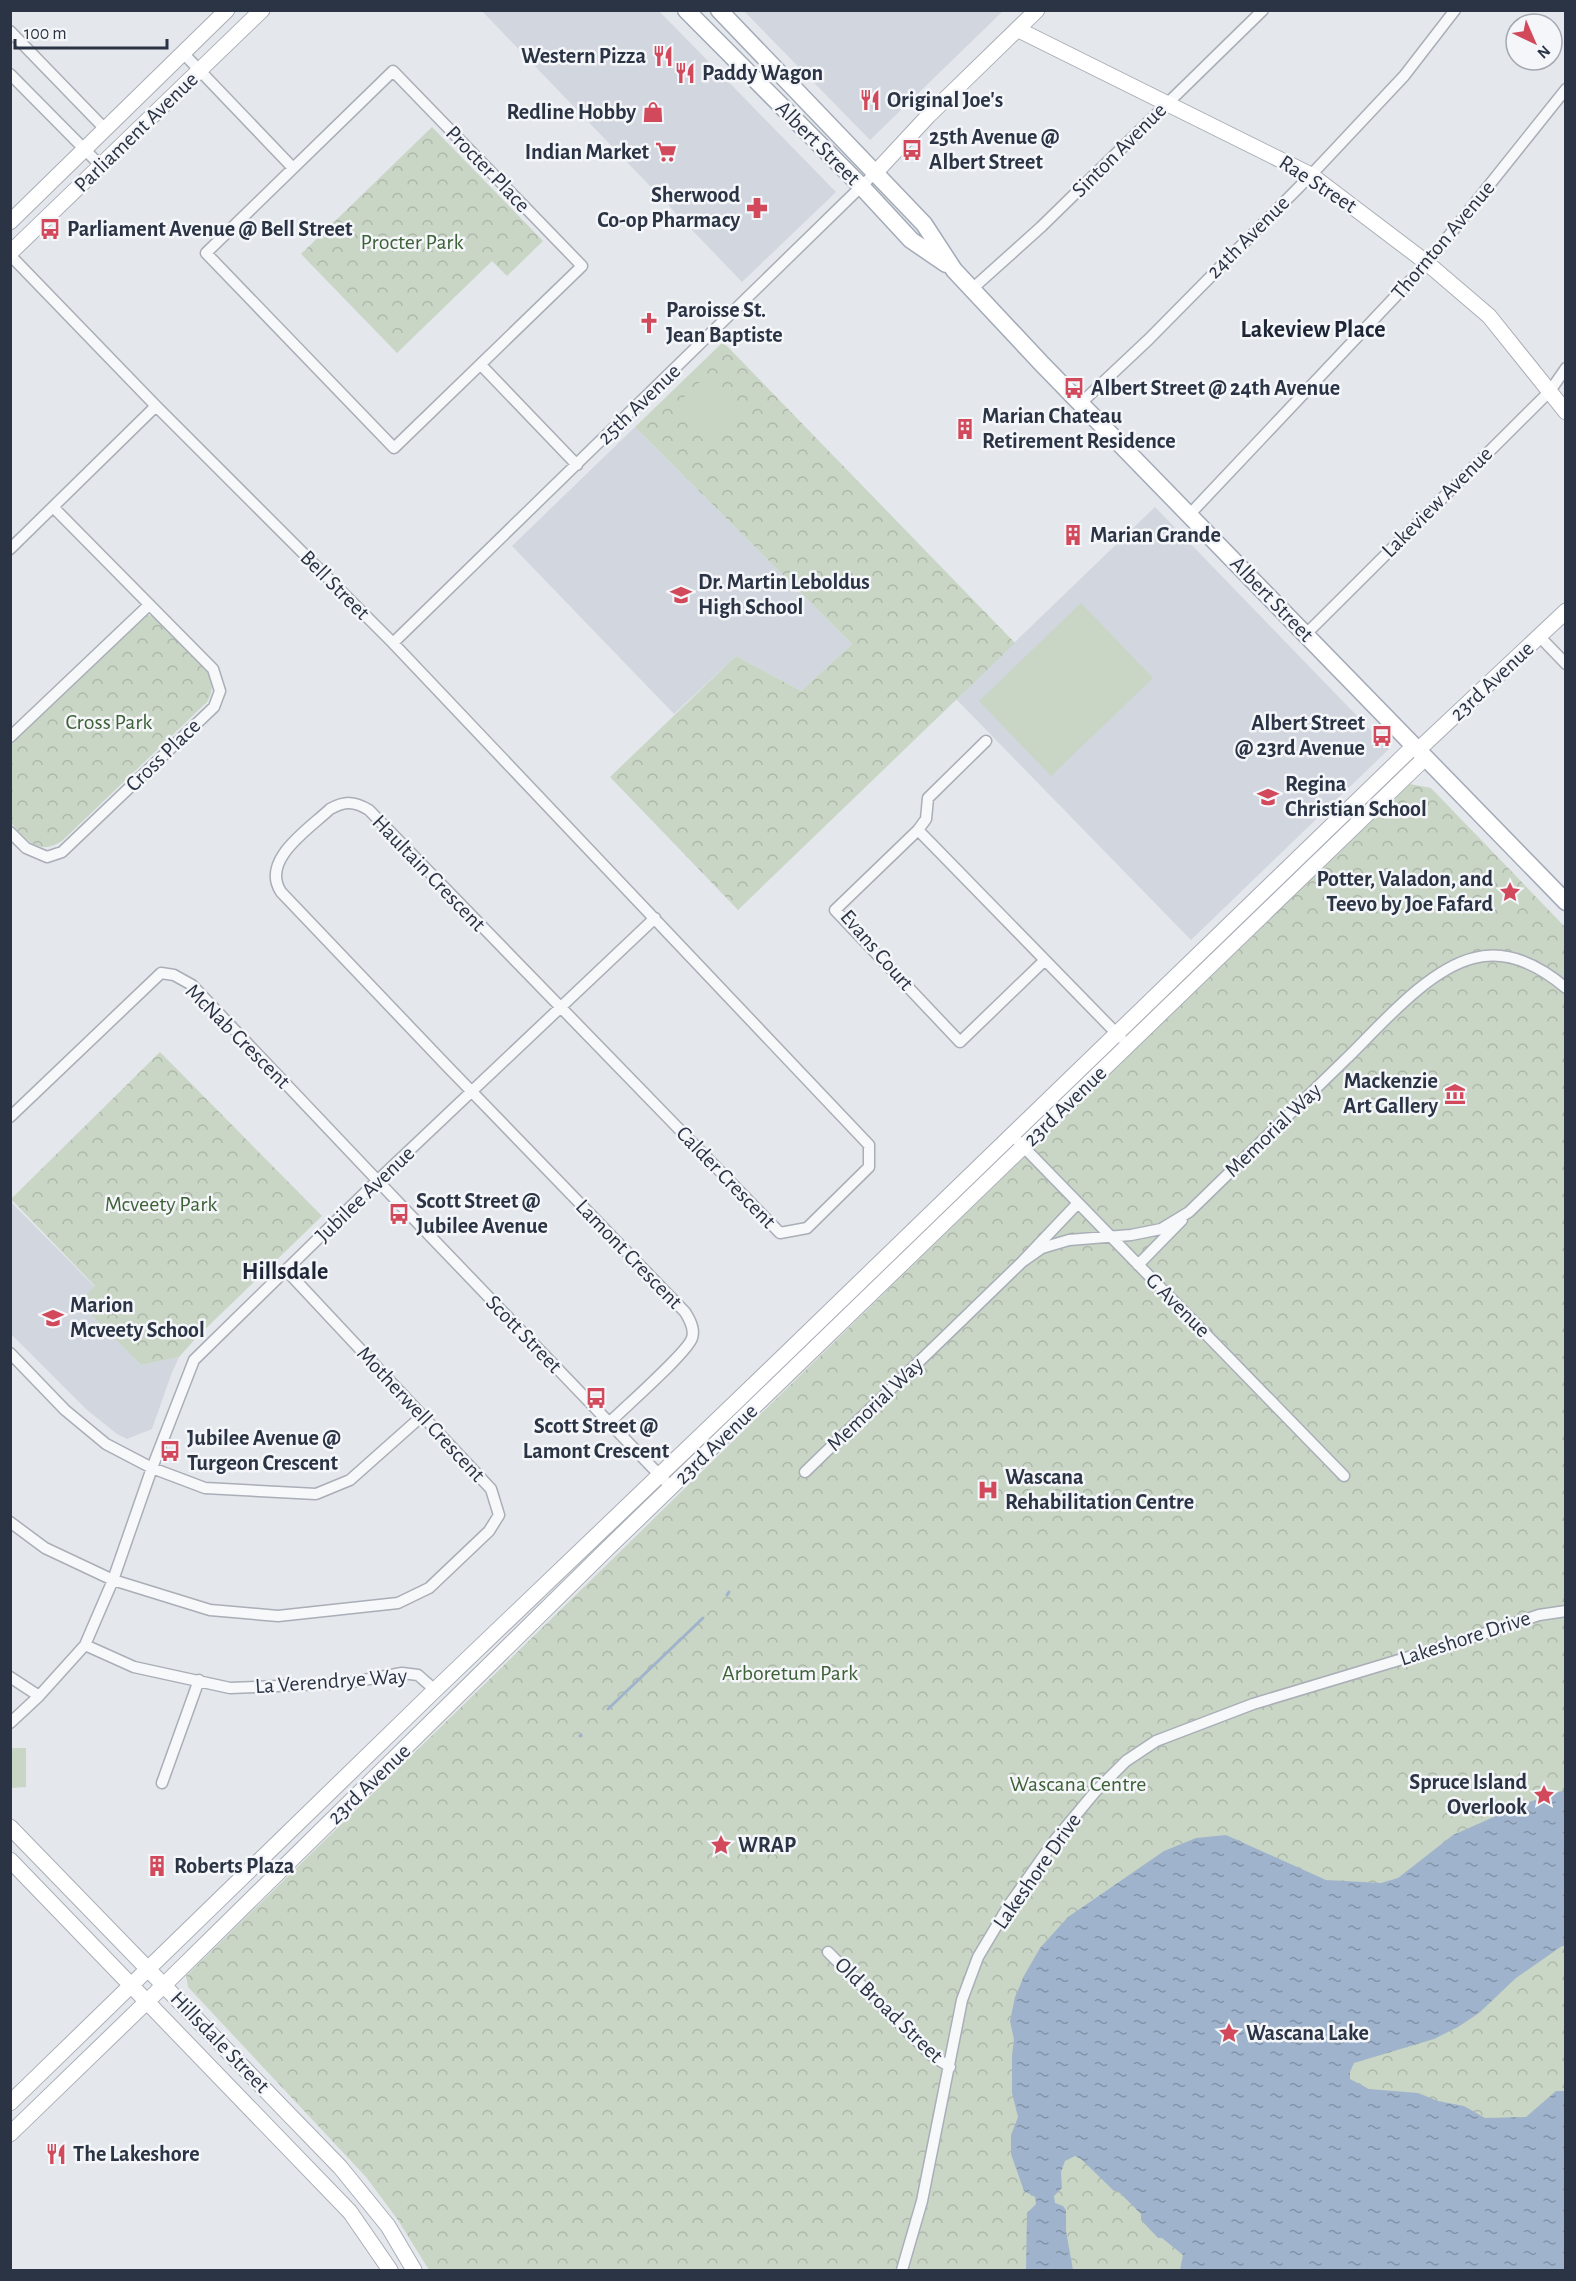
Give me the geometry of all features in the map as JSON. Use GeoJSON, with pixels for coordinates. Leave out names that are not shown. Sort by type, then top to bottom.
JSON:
{"type":"FeatureCollection","features":[{"type":"Feature","properties":{"kind":"main road","name":"Parliament Avenue"},"geometry":{"type":"LineString","coordinates":[[10,222],[227,10]]}},
{"type":"Feature","properties":{"kind":"main road","name":"Parliament Avenue"},"geometry":{"type":"LineString","coordinates":[[10,254],[262,10]]}},
{"type":"Feature","properties":{"kind":"main road","name":"Albert Street"},"geometry":{"type":"LineString","coordinates":[[686,10],[861,186],[911,240],[954,270]]}},
{"type":"Feature","properties":{"kind":"main road","name":"Albert Street"},"geometry":{"type":"LineString","coordinates":[[719,10],[924,224],[954,270],[972,289],[1566,902]]}},
{"type":"Feature","properties":{"kind":"main road","name":"25th Avenue"},"geometry":{"type":"LineString","coordinates":[[876,172],[929,115],[1037,10]]}},
{"type":"Feature","properties":{"kind":"main road","name":"Rae Street"},"geometry":{"type":"LineString","coordinates":[[1017,29],[1311,175],[1427,263],[1489,316],[1566,412]]}},
{"type":"Feature","properties":{"kind":"main road","name":"23rd Avenue"},"geometry":{"type":"LineString","coordinates":[[10,2103],[1116,1034],[1566,611]]}},
{"type":"Feature","properties":{"kind":"main road","name":"23rd Avenue"},"geometry":{"type":"LineString","coordinates":[[10,2134],[671,1487],[1127,1045],[1419,751]]}},
{"type":"Feature","properties":{"kind":"main road","name":"Hillsdale Street"},"geometry":{"type":"LineString","coordinates":[[10,1827],[364,2194],[388,2226],[414,2271]]}},
{"type":"Feature","properties":{"kind":"main road","name":"Hillsdale Street"},"geometry":{"type":"LineString","coordinates":[[10,1860],[350,2212],[390,2271]]}},
{"type":"Feature","properties":{"kind":"street","name":"Sinton Avenue"},"geometry":{"type":"LineString","coordinates":[[972,289],[1041,227],[1263,10]]}},
{"type":"Feature","properties":{"kind":"street","name":"24th Avenue"},"geometry":{"type":"LineString","coordinates":[[1081,403],[1149,339],[1311,175],[1404,76],[1455,10]]}},
{"type":"Feature","properties":{"kind":"street"},"geometry":{"type":"LineString","coordinates":[[10,31],[105,129]]}},
{"type":"Feature","properties":{"kind":"street"},"geometry":{"type":"LineString","coordinates":[[183,53],[293,168]]}},
{"type":"Feature","properties":{"kind":"street","name":"Procter Place"},"geometry":{"type":"LineString","coordinates":[[393,71],[582,266],[481,364],[394,448],[206,253],[393,71]]}},
{"type":"Feature","properties":{"kind":"street"},"geometry":{"type":"LineString","coordinates":[[10,74],[101,166]]}},
{"type":"Feature","properties":{"kind":"street","name":"Thornton Avenue"},"geometry":{"type":"LineString","coordinates":[[1189,515],[1427,263],[1566,89]]}},
{"type":"Feature","properties":{"kind":"street","name":"25th Avenue"},"geometry":{"type":"LineString","coordinates":[[393,643],[876,172]]}},
{"type":"Feature","properties":{"kind":"street","name":"Bell Street"},"geometry":{"type":"LineString","coordinates":[[10,254],[156,406],[393,643],[655,918]]}},
{"type":"Feature","properties":{"kind":"street"},"geometry":{"type":"LineString","coordinates":[[481,364],[577,465]]}},
{"type":"Feature","properties":{"kind":"street","name":"Lakeview Avenue"},"geometry":{"type":"LineString","coordinates":[[1306,634],[1550,391],[1566,368]]}},
{"type":"Feature","properties":{"kind":"street"},"geometry":{"type":"LineString","coordinates":[[10,549],[156,406]]}},
{"type":"Feature","properties":{"kind":"street","name":"Cross Place"},"geometry":{"type":"LineString","coordinates":[[10,832],[26,848],[47,856],[62,852],[214,707],[220,692],[213,669],[53,507]]}},
{"type":"Feature","properties":{"kind":"street"},"geometry":{"type":"LineString","coordinates":[[10,737],[149,605]]}},
{"type":"Feature","properties":{"kind":"street"},"geometry":{"type":"LineString","coordinates":[[1539,636],[1566,664]]}},
{"type":"Feature","properties":{"kind":"street"},"geometry":{"type":"LineString","coordinates":[[986,741],[928,798],[926,819],[918,830],[1127,1045]]}},
{"type":"Feature","properties":{"kind":"street","name":"Haultain Crescent"},"geometry":{"type":"LineString","coordinates":[[471,1092],[281,892],[275,877],[281,856],[330,809],[350,802],[360,805],[369,810],[559,1007]]}},
{"type":"Feature","properties":{"kind":"street","name":"Evans Court"},"geometry":{"type":"LineString","coordinates":[[918,830],[835,909],[960,1042],[1045,960]]}},
{"type":"Feature","properties":{"kind":"street","name":"Jubilee Avenue"},"geometry":{"type":"LineString","coordinates":[[10,1723],[39,1696],[85,1645],[113,1580],[152,1468],[194,1360],[377,1181],[655,918]]}},
{"type":"Feature","properties":{"kind":"street","name":"Calder Crescent"},"geometry":{"type":"LineString","coordinates":[[559,1007],[780,1233],[807,1228],[869,1167],[869,1145],[655,918]]}},
{"type":"Feature","properties":{"kind":"street","name":"Memorial Way"},"geometry":{"type":"LineString","coordinates":[[1022,1262],[1042,1248],[1069,1240],[1111,1237],[1161,1228],[1189,1212],[1407,1001],[1444,970],[1474,957],[1506,956],[1535,966],[1566,988]]}},
{"type":"Feature","properties":{"kind":"street","name":"McNab Crescent"},"geometry":{"type":"LineString","coordinates":[[10,1117],[161,973],[168,974],[192,985],[377,1181]]}},
{"type":"Feature","properties":{"kind":"street","name":"Lamont Crescent"},"geometry":{"type":"LineString","coordinates":[[471,1092],[677,1304],[692,1323],[692,1339],[682,1353],[610,1422]]}},
{"type":"Feature","properties":{"kind":"street","name":"G Avenue"},"geometry":{"type":"LineString","coordinates":[[1012,1135],[1344,1476]]}},
{"type":"Feature","properties":{"kind":"street","name":"Scott Street"},"geometry":{"type":"LineString","coordinates":[[377,1181],[671,1487]]}},
{"type":"Feature","properties":{"kind":"street","name":"Memorial Way"},"geometry":{"type":"LineString","coordinates":[[805,1472],[1022,1262],[1078,1203]]}},
{"type":"Feature","properties":{"kind":"street"},"geometry":{"type":"LineString","coordinates":[[1138,1265],[1170,1235],[1189,1212]]}},
{"type":"Feature","properties":{"kind":"street","name":"Motherwell Crescent"},"geometry":{"type":"LineString","coordinates":[[113,1580],[210,1610],[278,1616],[398,1603],[429,1588],[489,1531],[499,1515],[491,1489],[286,1270]]}},
{"type":"Feature","properties":{"kind":"street"},"geometry":{"type":"LineString","coordinates":[[10,1353],[65,1410],[106,1444],[152,1468],[205,1488],[316,1494],[350,1480],[422,1416]]}},
{"type":"Feature","properties":{"kind":"street"},"geometry":{"type":"LineString","coordinates":[[10,1522],[45,1548],[113,1580]]}},
{"type":"Feature","properties":{"kind":"street","name":"Lakeshore Drive"},"geometry":{"type":"LineString","coordinates":[[902,2271],[922,2201],[962,2000],[978,1957],[1009,1905],[1055,1840],[1095,1792],[1126,1761],[1156,1741],[1253,1704],[1462,1641],[1539,1615],[1566,1611]]}},
{"type":"Feature","properties":{"kind":"street","name":"La Verendrye Way"},"geometry":{"type":"LineString","coordinates":[[85,1645],[134,1667],[230,1688],[346,1683],[402,1673],[418,1675],[435,1690]]}},
{"type":"Feature","properties":{"kind":"street"},"geometry":{"type":"LineString","coordinates":[[10,1677],[39,1696]]}},
{"type":"Feature","properties":{"kind":"street"},"geometry":{"type":"LineString","coordinates":[[162,1783],[199,1680]]}},
{"type":"Feature","properties":{"kind":"street","name":"Old Broad Street"},"geometry":{"type":"LineString","coordinates":[[828,1952],[931,2055],[950,2067]]}},
{"type":"Feature","properties":{"kind":"shaded area"},"geometry":{"type":"Polygon","coordinates":[[[482,11],[659,11],[836,192],[742,282],[482,11]]]}},
{"type":"Feature","properties":{"kind":"shaded area"},"geometry":{"type":"Polygon","coordinates":[[[744,11],[1003,11],[870,140],[744,11]]]}},
{"type":"Feature","properties":{"kind":"shaded area","name":"Dr. Martin Leboldus High School"},"geometry":{"type":"Polygon","coordinates":[[[635,427],[852,644],[801,691],[736,656],[674,714],[512,546],[635,427]]]}},
{"type":"Feature","properties":{"kind":"shaded area"},"geometry":{"type":"Polygon","coordinates":[[[1155,507],[1389,749],[1191,940],[956,699],[1155,507]]]}},
{"type":"Feature","properties":{"kind":"shaded area","name":"Marion Mcveety School"},"geometry":{"type":"Polygon","coordinates":[[[10,1201],[95,1287],[80,1302],[141,1365],[179,1357],[152,1429],[127,1439],[117,1434],[87,1410],[11,1334],[10,1201]]]}},
{"type":"Feature","properties":{"kind":"green space","name":"Procter Park"},"geometry":{"type":"Polygon","coordinates":[[[432,127],[543,241],[507,276],[492,261],[397,353],[301,254],[432,127]]]}},
{"type":"Feature","properties":{"kind":"green space"},"geometry":{"type":"Polygon","coordinates":[[[723,342],[1015,643],[738,910],[610,777],[736,656],[801,691],[852,644],[635,427],[723,342]]]}},
{"type":"Feature","properties":{"kind":"green space"},"geometry":{"type":"Polygon","coordinates":[[[707,375],[745,414],[710,447],[673,408],[707,375]]]}},
{"type":"Feature","properties":{"kind":"green space"},"geometry":{"type":"Polygon","coordinates":[[[1081,603],[1153,678],[1051,776],[979,701],[1081,603]]]}},
{"type":"Feature","properties":{"kind":"green space","name":"Cross Park"},"geometry":{"type":"Polygon","coordinates":[[[142,616],[154,616],[209,673],[212,688],[209,698],[63,840],[55,845],[40,847],[28,840],[11,823],[11,742],[142,616]]]}},
{"type":"Feature","properties":{"kind":"green space","name":"Wascana Centre"},"geometry":{"type":"Polygon","coordinates":[[[1410,784],[1431,788],[1565,927],[1565,2270],[429,2270],[398,2220],[366,2177],[188,1987],[186,1976],[1041,1140],[1410,784]]]}},
{"type":"Feature","properties":{"kind":"green space","name":"Mcveety Park"},"geometry":{"type":"Polygon","coordinates":[[[160,1052],[322,1216],[179,1357],[141,1365],[79,1302],[95,1286],[11,1199],[160,1052]]]}},
{"type":"Feature","properties":{"kind":"green space"},"geometry":{"type":"Polygon","coordinates":[[[11,1748],[26,1748],[26,1787],[11,1788],[11,1748]]]}},
{"type":"Feature","properties":{"kind":"water","name":"Wascana Lake"},"geometry":{"type":"Polygon","coordinates":[[[1565,1790],[1565,1946],[1516,1978],[1479,2013],[1458,2027],[1434,2039],[1354,2063],[1350,2079],[1369,2089],[1418,2093],[1438,2101],[1464,2106],[1485,2118],[1526,2117],[1556,2091],[1565,2091],[1565,2270],[1180,2270],[1183,2255],[1162,2238],[1158,2238],[1141,2220],[1141,2214],[1118,2191],[1114,2191],[1075,2156],[1065,2161],[1061,2172],[1062,2188],[1054,2196],[1055,2203],[1066,2210],[1066,2231],[1073,2270],[1026,2270],[1027,2213],[1036,2204],[1035,2197],[1024,2191],[1011,2154],[1011,2135],[1018,2117],[1012,2093],[1014,2040],[1010,2021],[1015,1997],[1025,1974],[1040,1948],[1068,1917],[1164,1851],[1196,1838],[1226,1835],[1326,1880],[1381,1883],[1398,1878],[1453,1835],[1523,1804],[1565,1790]]]}},
{"type":"Feature","properties":{"kind":"waterway"},"geometry":{"type":"LineString","coordinates":[[608,1709],[703,1618]]}},
{"type":"Feature","properties":{"kind":"place","name":"Western Pizza"},"geometry":{"type":"Point","coordinates":[663,56]}},
{"type":"Feature","properties":{"kind":"place","name":"Paddy Wagon"},"geometry":{"type":"Point","coordinates":[685,73]}},
{"type":"Feature","properties":{"kind":"place","name":"Original Joe's"},"geometry":{"type":"Point","coordinates":[870,100]}},
{"type":"Feature","properties":{"kind":"place","name":"Redline Hobby"},"geometry":{"type":"Point","coordinates":[653,112]}},
{"type":"Feature","properties":{"kind":"place","name":"25th Avenue @ Albert Street"},"geometry":{"type":"Point","coordinates":[912,150]}},
{"type":"Feature","properties":{"kind":"place","name":"Indian Market"},"geometry":{"type":"Point","coordinates":[666,152]}},
{"type":"Feature","properties":{"kind":"place","name":"Sherwood Co-op Pharmacy"},"geometry":{"type":"Point","coordinates":[757,208]}},
{"type":"Feature","properties":{"kind":"place","name":"Parliament Avenue @ Bell Street"},"geometry":{"type":"Point","coordinates":[50,229]}},
{"type":"Feature","properties":{"kind":"place","name":"Paroisse St. Jean Baptiste"},"geometry":{"type":"Point","coordinates":[649,323]}},
{"type":"Feature","properties":{"kind":"place","name":"Albert Street @ 24th Avenue"},"geometry":{"type":"Point","coordinates":[1074,388]}},
{"type":"Feature","properties":{"kind":"place","name":"Marian Chateau Retirement Residence"},"geometry":{"type":"Point","coordinates":[965,429]}},
{"type":"Feature","properties":{"kind":"place","name":"Marian Grande"},"geometry":{"type":"Point","coordinates":[1073,535]}},
{"type":"Feature","properties":{"kind":"place","name":"Dr. Martin Leboldus High School"},"geometry":{"type":"Point","coordinates":[681,595]}},
{"type":"Feature","properties":{"kind":"place","name":"Albert Street @ 23rd Avenue"},"geometry":{"type":"Point","coordinates":[1382,736]}},
{"type":"Feature","properties":{"kind":"place","name":"Regina Christian School"},"geometry":{"type":"Point","coordinates":[1268,797]}},
{"type":"Feature","properties":{"kind":"place","name":"Potter, Valadon, and Teevo by Joe Fafard"},"geometry":{"type":"Point","coordinates":[1510,892]}},
{"type":"Feature","properties":{"kind":"place","name":"Mackenzie Art Gallery"},"geometry":{"type":"Point","coordinates":[1455,1094]}},
{"type":"Feature","properties":{"kind":"place","name":"Scott Street @ Jubilee Avenue"},"geometry":{"type":"Point","coordinates":[399,1214]}},
{"type":"Feature","properties":{"kind":"place","name":"Marion Mcveety School"},"geometry":{"type":"Point","coordinates":[53,1318]}},
{"type":"Feature","properties":{"kind":"place","name":"Scott Street @ Lamont Crescent"},"geometry":{"type":"Point","coordinates":[596,1398]}},
{"type":"Feature","properties":{"kind":"place","name":"Jubilee Avenue @ Turgeon Crescent"},"geometry":{"type":"Point","coordinates":[170,1451]}},
{"type":"Feature","properties":{"kind":"place","name":"Wascana Rehabilitation Centre"},"geometry":{"type":"Point","coordinates":[988,1490]}},
{"type":"Feature","properties":{"kind":"place","name":"Spruce Island Overlook"},"geometry":{"type":"Point","coordinates":[1544,1795]}},
{"type":"Feature","properties":{"kind":"place","name":"WRAP"},"geometry":{"type":"Point","coordinates":[721,1845]}},
{"type":"Feature","properties":{"kind":"place","name":"Roberts Plaza"},"geometry":{"type":"Point","coordinates":[157,1866]}},
{"type":"Feature","properties":{"kind":"place","name":"Wascana Lake"},"geometry":{"type":"Point","coordinates":[1229,2033]}},
{"type":"Feature","properties":{"kind":"place","name":"The Lakeshore"},"geometry":{"type":"Point","coordinates":[56,2154]}},
{"type":"Feature","properties":{"kind":"district","name":"Lakeview Place"},"geometry":{"type":"Point","coordinates":[1313,330]}},
{"type":"Feature","properties":{"kind":"district","name":"Hillsdale"},"geometry":{"type":"Point","coordinates":[285,1272]}},
{"type":"Feature","properties":{"kind":"park label","name":"Arboretum Park"},"geometry":{"type":"Point","coordinates":[790,1673]}}]}
